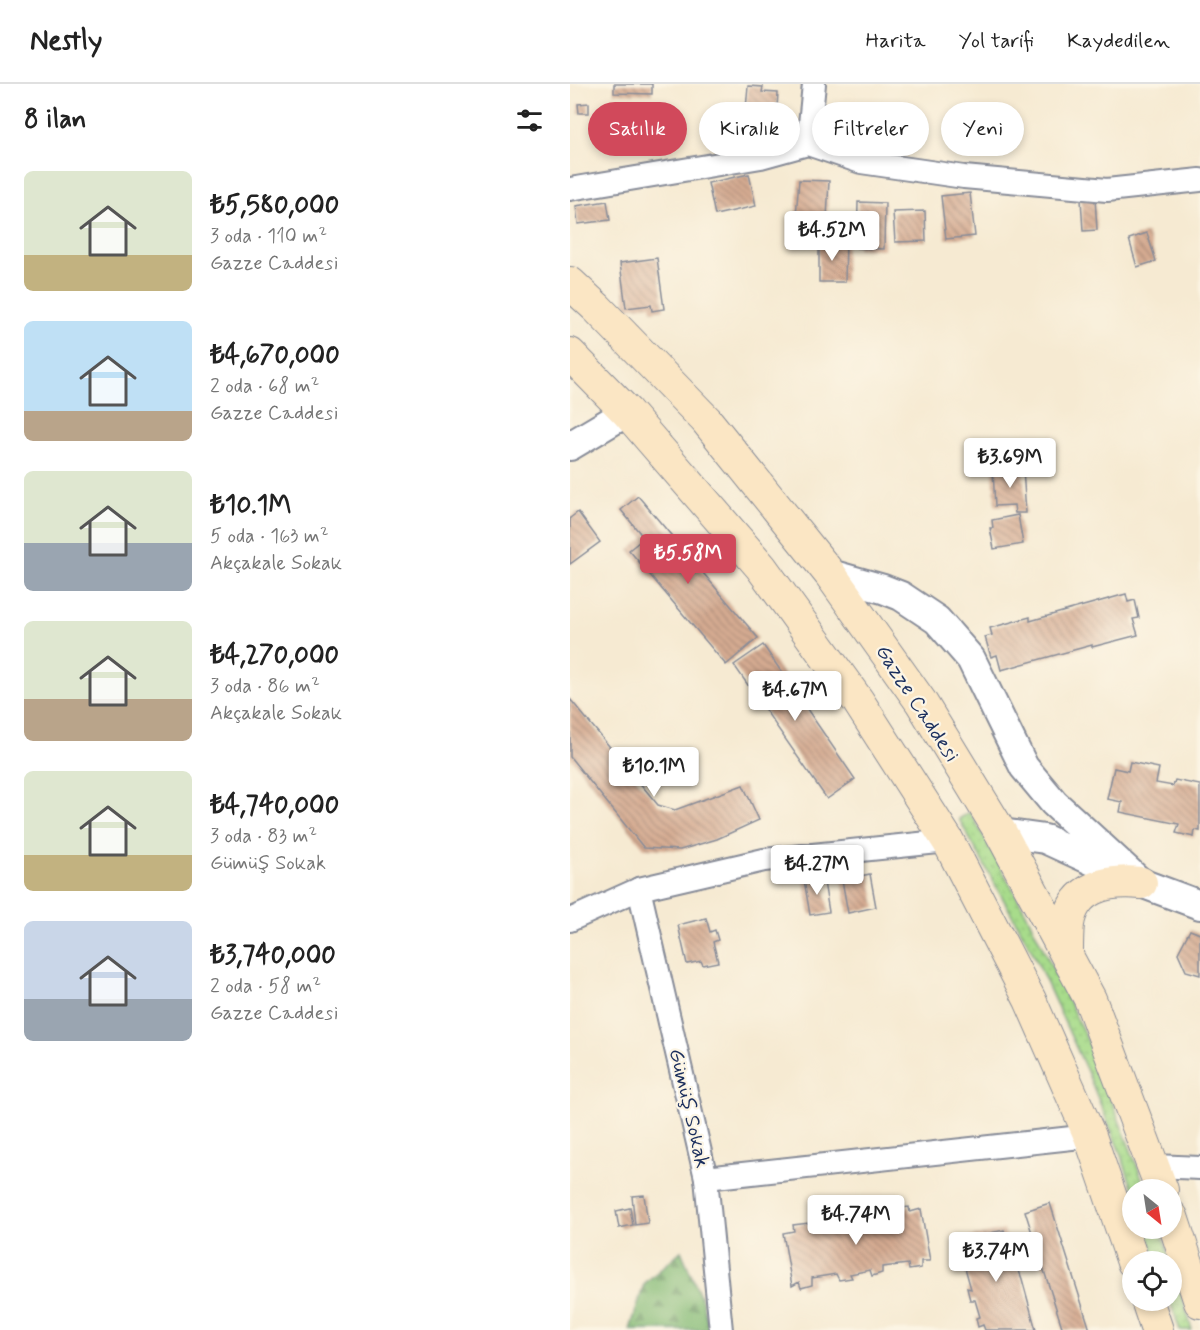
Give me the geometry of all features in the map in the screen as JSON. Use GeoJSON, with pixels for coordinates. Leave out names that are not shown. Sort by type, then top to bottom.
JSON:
{"type":"FeatureCollection","features":[{"type":"Feature","properties":{"kind":"main road","name":"Gazze Caddesi"},"geometry":{"type":"LineString","coordinates":[[570,283],[706,420],[831,574],[921,702],[1001,833],[1090,999],[1159,1178]]}},
{"type":"Feature","properties":{"kind":"main road"},"geometry":{"type":"LineString","coordinates":[[570,354],[627,412],[761,567],[858,701],[948,840],[1030,1000],[1090,1136],[1129,1251]]}},
{"type":"Feature","properties":{"kind":"main road"},"geometry":{"type":"LineString","coordinates":[[1066,953],[1068,923],[1080,897],[1111,882],[1141,883]]}},
{"type":"Feature","properties":{"kind":"main road"},"geometry":{"type":"LineString","coordinates":[[1179,1239],[1200,1302]]}},
{"type":"Feature","properties":{"kind":"main road"},"geometry":{"type":"LineString","coordinates":[[1151,1311],[1157,1330]]}},
{"type":"Feature","properties":{"kind":"street"},"geometry":{"type":"LineString","coordinates":[[808,144],[814,84]]}},
{"type":"Feature","properties":{"kind":"street"},"geometry":{"type":"LineString","coordinates":[[570,189],[761,157],[808,144],[861,162],[976,178],[1107,190],[1200,180]]}},
{"type":"Feature","properties":{"kind":"street"},"geometry":{"type":"LineString","coordinates":[[570,446],[627,412]]}},
{"type":"Feature","properties":{"kind":"street"},"geometry":{"type":"LineString","coordinates":[[831,574],[883,589],[901,597],[937,620],[971,658],[1024,767],[1054,803],[1141,883]]}},
{"type":"Feature","properties":{"kind":"street"},"geometry":{"type":"LineString","coordinates":[[1001,833],[1045,839],[1141,883],[1200,905]]}},
{"type":"Feature","properties":{"kind":"street"},"geometry":{"type":"LineString","coordinates":[[570,920],[639,889],[764,860],[948,840]]}},
{"type":"Feature","properties":{"kind":"street","name":"Gümüş Sokak"},"geometry":{"type":"LineString","coordinates":[[639,889],[706,1178],[721,1330]]}},
{"type":"Feature","properties":{"kind":"street"},"geometry":{"type":"LineString","coordinates":[[706,1178],[1090,1136]]}},
{"type":"Feature","properties":{"kind":"street"},"geometry":{"type":"LineString","coordinates":[[1159,1178],[1200,1168]]}},
{"type":"Feature","properties":{"kind":"green space"},"geometry":{"type":"Polygon","coordinates":[[[970,812],[1026,913],[1090,1046],[1142,1179],[1129,1179],[1086,1069],[1032,951],[959,819],[970,812]]]}},
{"type":"Feature","properties":{"kind":"green space"},"geometry":{"type":"Polygon","coordinates":[[[1149,1239],[1163,1239],[1167,1251],[1154,1251],[1149,1239]]]}},
{"type":"Feature","properties":{"kind":"green space"},"geometry":{"type":"Polygon","coordinates":[[[681,1251],[702,1300],[709,1330],[630,1330],[644,1284],[681,1251]]]}},
{"type":"Feature","properties":{"kind":"green space"},"geometry":{"type":"Polygon","coordinates":[[[1182,1296],[1192,1330],[1180,1330],[1173,1311],[1182,1311],[1182,1296]]]}},
{"type":"Feature","properties":{"kind":"building"},"geometry":{"type":"Polygon","coordinates":[[[614,84],[652,84],[652,94],[614,93],[614,84]]]}},
{"type":"Feature","properties":{"kind":"building"},"geometry":{"type":"Polygon","coordinates":[[[748,86],[763,87],[762,92],[778,93],[777,102],[747,102],[748,86]]]}},
{"type":"Feature","properties":{"kind":"building"},"geometry":{"type":"Polygon","coordinates":[[[588,103],[588,113],[579,113],[578,104],[588,103]]]}},
{"type":"Feature","properties":{"kind":"building"},"geometry":{"type":"Polygon","coordinates":[[[749,174],[756,206],[715,215],[708,183],[749,174]]]}},
{"type":"Feature","properties":{"kind":"building"},"geometry":{"type":"Polygon","coordinates":[[[799,180],[829,181],[827,218],[796,216],[799,180]]]}},
{"type":"Feature","properties":{"kind":"building"},"geometry":{"type":"Polygon","coordinates":[[[970,193],[975,236],[946,239],[941,196],[970,193]]]}},
{"type":"Feature","properties":{"kind":"building"},"geometry":{"type":"Polygon","coordinates":[[[1095,198],[1097,230],[1083,231],[1081,199],[1095,198]]]}},
{"type":"Feature","properties":{"kind":"building"},"geometry":{"type":"Polygon","coordinates":[[[607,201],[610,220],[578,224],[576,206],[607,201]]]}},
{"type":"Feature","properties":{"kind":"building"},"geometry":{"type":"Polygon","coordinates":[[[858,202],[885,203],[884,249],[857,248],[858,202]]]}},
{"type":"Feature","properties":{"kind":"building"},"geometry":{"type":"Polygon","coordinates":[[[925,211],[926,241],[895,242],[893,212],[925,211]]]}},
{"type":"Feature","properties":{"kind":"building"},"geometry":{"type":"Polygon","coordinates":[[[1147,233],[1156,261],[1137,267],[1129,239],[1147,233]]]}},
{"type":"Feature","properties":{"kind":"building"},"geometry":{"type":"Polygon","coordinates":[[[819,242],[846,242],[845,282],[819,282],[819,242]]]}},
{"type":"Feature","properties":{"kind":"building"},"geometry":{"type":"Polygon","coordinates":[[[657,258],[664,309],[652,311],[651,305],[626,308],[620,263],[657,258]]]}},
{"type":"Feature","properties":{"kind":"building"},"geometry":{"type":"Polygon","coordinates":[[[1023,469],[1026,513],[1015,513],[1014,505],[995,506],[993,471],[1023,469]]]}},
{"type":"Feature","properties":{"kind":"building"},"geometry":{"type":"Polygon","coordinates":[[[638,496],[758,638],[726,665],[629,550],[644,538],[621,510],[638,496]]]}},
{"type":"Feature","properties":{"kind":"building"},"geometry":{"type":"Polygon","coordinates":[[[578,512],[600,542],[570,564],[570,518],[578,512]]]}},
{"type":"Feature","properties":{"kind":"building"},"geometry":{"type":"Polygon","coordinates":[[[1018,515],[1023,544],[994,549],[990,528],[993,528],[992,520],[1018,515]]]}},
{"type":"Feature","properties":{"kind":"building"},"geometry":{"type":"Polygon","coordinates":[[[1126,594],[1128,602],[1135,600],[1139,618],[1133,619],[1138,635],[1001,670],[997,655],[991,657],[985,637],[992,635],[990,628],[1030,617],[1030,621],[1126,594]]]}},
{"type":"Feature","properties":{"kind":"building"},"geometry":{"type":"Polygon","coordinates":[[[763,645],[855,779],[827,799],[734,665],[763,645]]]}},
{"type":"Feature","properties":{"kind":"building"},"geometry":{"type":"Polygon","coordinates":[[[570,699],[658,805],[675,810],[743,785],[759,820],[717,839],[680,850],[644,848],[570,757],[570,699]]]}},
{"type":"Feature","properties":{"kind":"building"},"geometry":{"type":"Polygon","coordinates":[[[1130,762],[1159,768],[1156,783],[1173,786],[1175,780],[1200,785],[1200,831],[1195,830],[1194,837],[1176,833],[1179,824],[1120,812],[1122,802],[1107,799],[1114,768],[1128,771],[1130,762]]]}},
{"type":"Feature","properties":{"kind":"building"},"geometry":{"type":"Polygon","coordinates":[[[870,874],[876,907],[848,913],[842,880],[870,874]]]}},
{"type":"Feature","properties":{"kind":"building"},"geometry":{"type":"Polygon","coordinates":[[[823,876],[829,912],[810,915],[804,880],[823,876]]]}},
{"type":"Feature","properties":{"kind":"building"},"geometry":{"type":"Polygon","coordinates":[[[706,918],[710,932],[715,930],[718,940],[713,942],[718,962],[703,965],[701,961],[687,964],[678,925],[706,918]]]}},
{"type":"Feature","properties":{"kind":"building"},"geometry":{"type":"Polygon","coordinates":[[[1190,930],[1200,934],[1200,975],[1186,971],[1178,953],[1190,930]]]}},
{"type":"Feature","properties":{"kind":"building"},"geometry":{"type":"Polygon","coordinates":[[[644,1195],[648,1223],[635,1225],[632,1196],[644,1195]]]}},
{"type":"Feature","properties":{"kind":"building"},"geometry":{"type":"Polygon","coordinates":[[[1050,1203],[1090,1330],[1063,1330],[1025,1211],[1050,1203]]]}},
{"type":"Feature","properties":{"kind":"building"},"geometry":{"type":"Polygon","coordinates":[[[909,1207],[910,1212],[921,1209],[930,1261],[921,1261],[921,1268],[909,1270],[908,1264],[882,1267],[882,1273],[872,1276],[870,1270],[850,1274],[852,1278],[839,1280],[836,1274],[812,1278],[812,1285],[801,1288],[799,1282],[792,1286],[783,1233],[794,1231],[793,1225],[809,1223],[809,1227],[825,1225],[824,1221],[838,1218],[840,1223],[861,1220],[861,1214],[880,1211],[880,1215],[895,1213],[895,1209],[909,1207]]]}},
{"type":"Feature","properties":{"kind":"building"},"geometry":{"type":"Polygon","coordinates":[[[630,1208],[633,1225],[619,1228],[616,1211],[630,1208]]]}},
{"type":"Feature","properties":{"kind":"building"},"geometry":{"type":"Polygon","coordinates":[[[1004,1230],[1022,1279],[1036,1330],[985,1330],[983,1325],[978,1327],[976,1318],[980,1317],[975,1300],[970,1300],[967,1288],[971,1289],[964,1264],[960,1264],[956,1254],[964,1253],[957,1240],[1004,1230]]]}}]}
